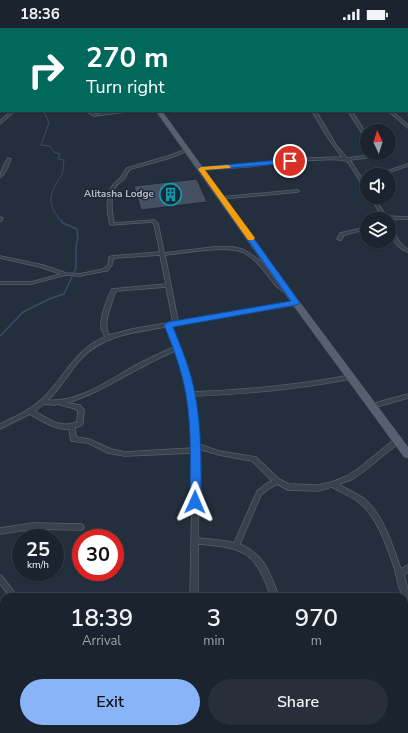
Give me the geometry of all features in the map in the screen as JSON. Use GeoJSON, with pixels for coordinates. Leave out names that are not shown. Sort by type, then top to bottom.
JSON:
{"type":"FeatureCollection","features":[{"type":"Feature","properties":{"kind":"main road"},"geometry":{"type":"LineString","coordinates":[[160,112],[296,303],[408,454]]}},
{"type":"Feature","properties":{"kind":"street"},"geometry":{"type":"LineString","coordinates":[[0,123],[12,112]]}},
{"type":"Feature","properties":{"kind":"street"},"geometry":{"type":"LineString","coordinates":[[90,112],[94,115],[117,112]]}},
{"type":"Feature","properties":{"kind":"street"},"geometry":{"type":"LineString","coordinates":[[315,112],[360,178]]}},
{"type":"Feature","properties":{"kind":"street"},"geometry":{"type":"LineString","coordinates":[[351,112],[360,127]]}},
{"type":"Feature","properties":{"kind":"street"},"geometry":{"type":"LineString","coordinates":[[391,112],[408,127]]}},
{"type":"Feature","properties":{"kind":"street"},"geometry":{"type":"LineString","coordinates":[[176,323],[156,222],[112,224],[110,212],[111,193],[114,185],[122,179],[126,170],[188,150]]}},
{"type":"Feature","properties":{"kind":"street"},"geometry":{"type":"LineString","coordinates":[[201,169],[312,159],[346,159],[360,157]]}},
{"type":"Feature","properties":{"kind":"street"},"geometry":{"type":"LineString","coordinates":[[0,177],[9,160]]}},
{"type":"Feature","properties":{"kind":"street"},"geometry":{"type":"LineString","coordinates":[[396,169],[408,165]]}},
{"type":"Feature","properties":{"kind":"street"},"geometry":{"type":"LineString","coordinates":[[222,198],[298,191]]}},
{"type":"Feature","properties":{"kind":"street"},"geometry":{"type":"LineString","coordinates":[[396,218],[408,218]]}},
{"type":"Feature","properties":{"kind":"street"},"geometry":{"type":"LineString","coordinates":[[339,238],[342,234],[360,230]]}},
{"type":"Feature","properties":{"kind":"street"},"geometry":{"type":"LineString","coordinates":[[396,240],[402,248],[408,251]]}},
{"type":"Feature","properties":{"kind":"street"},"geometry":{"type":"LineString","coordinates":[[0,284],[30,283],[69,274],[86,274],[105,270],[110,265],[111,258],[114,257],[226,248],[241,250],[254,258],[262,265],[280,288],[290,293]]}},
{"type":"Feature","properties":{"kind":"street"},"geometry":{"type":"LineString","coordinates":[[0,257],[69,274]]}},
{"type":"Feature","properties":{"kind":"street"},"geometry":{"type":"LineString","coordinates":[[108,338],[104,329],[105,319],[110,297],[114,290],[132,287],[168,285]]}},
{"type":"Feature","properties":{"kind":"street"},"geometry":{"type":"LineString","coordinates":[[0,427],[30,411],[42,402],[86,351],[108,338],[137,330],[296,303]]}},
{"type":"Feature","properties":{"kind":"street"},"geometry":{"type":"LineString","coordinates":[[168,325],[177,348],[191,394],[196,448],[194,593]]}},
{"type":"Feature","properties":{"kind":"street"},"geometry":{"type":"LineString","coordinates":[[42,402],[52,404],[61,403],[104,386],[146,362],[177,348]]}},
{"type":"Feature","properties":{"kind":"street"},"geometry":{"type":"LineString","coordinates":[[191,394],[245,392],[288,388],[351,377]]}},
{"type":"Feature","properties":{"kind":"street"},"geometry":{"type":"LineString","coordinates":[[373,406],[408,396]]}},
{"type":"Feature","properties":{"kind":"street"},"geometry":{"type":"LineString","coordinates":[[30,411],[55,425],[72,426],[80,423],[81,410],[78,407],[61,403]]}},
{"type":"Feature","properties":{"kind":"street"},"geometry":{"type":"LineString","coordinates":[[72,426],[73,439],[93,442],[117,453],[133,454],[196,448],[254,459],[277,481],[288,487],[294,488],[318,488],[333,484],[361,470],[398,440]]}},
{"type":"Feature","properties":{"kind":"street"},"geometry":{"type":"LineString","coordinates":[[236,545],[259,493],[277,481]]}},
{"type":"Feature","properties":{"kind":"street"},"geometry":{"type":"LineString","coordinates":[[333,484],[362,502],[376,520],[387,538],[406,593]]}},
{"type":"Feature","properties":{"kind":"street"},"geometry":{"type":"LineString","coordinates":[[0,531],[33,526],[81,527]]}},
{"type":"Feature","properties":{"kind":"street"},"geometry":{"type":"LineString","coordinates":[[194,541],[236,545],[250,552],[257,558],[269,577],[274,593]]}},
{"type":"Feature","properties":{"kind":"street"},"geometry":{"type":"LineString","coordinates":[[400,574],[408,568]]}},
{"type":"Feature","properties":{"kind":"street"},"geometry":{"type":"LineString","coordinates":[[0,578],[11,593]]}},
{"type":"Feature","properties":{"kind":"building","name":"Alitasha Lodge"},"geometry":{"type":"Polygon","coordinates":[[[197,179],[207,202],[141,210],[134,186],[197,179]]]}},
{"type":"Feature","properties":{"kind":"waterway"},"geometry":{"type":"LineString","coordinates":[[44,112],[49,123],[41,145],[50,146],[54,152],[60,154],[58,159],[64,160],[63,173],[54,189],[51,199],[53,209],[61,221]]}},
{"type":"Feature","properties":{"kind":"waterway"},"geometry":{"type":"LineString","coordinates":[[0,336],[23,312],[49,299],[64,294],[76,268],[76,246],[78,238],[77,229],[63,223],[61,220]]}},
{"type":"Feature","properties":{"kind":"slow traffic"},"geometry":{"type":"LineString","coordinates":[[228,167],[201,169],[251,238]]}},
{"type":"Feature","properties":{"kind":"place","name":"Alitasha Lodge"},"geometry":{"type":"Point","coordinates":[170,194]}},
{"type":"Feature","properties":{"kind":"route"},"geometry":{"type":"LineString","coordinates":[[195,502],[196,433],[191,394],[181,358],[168,325],[296,303],[201,169],[290,161]]}}]}
